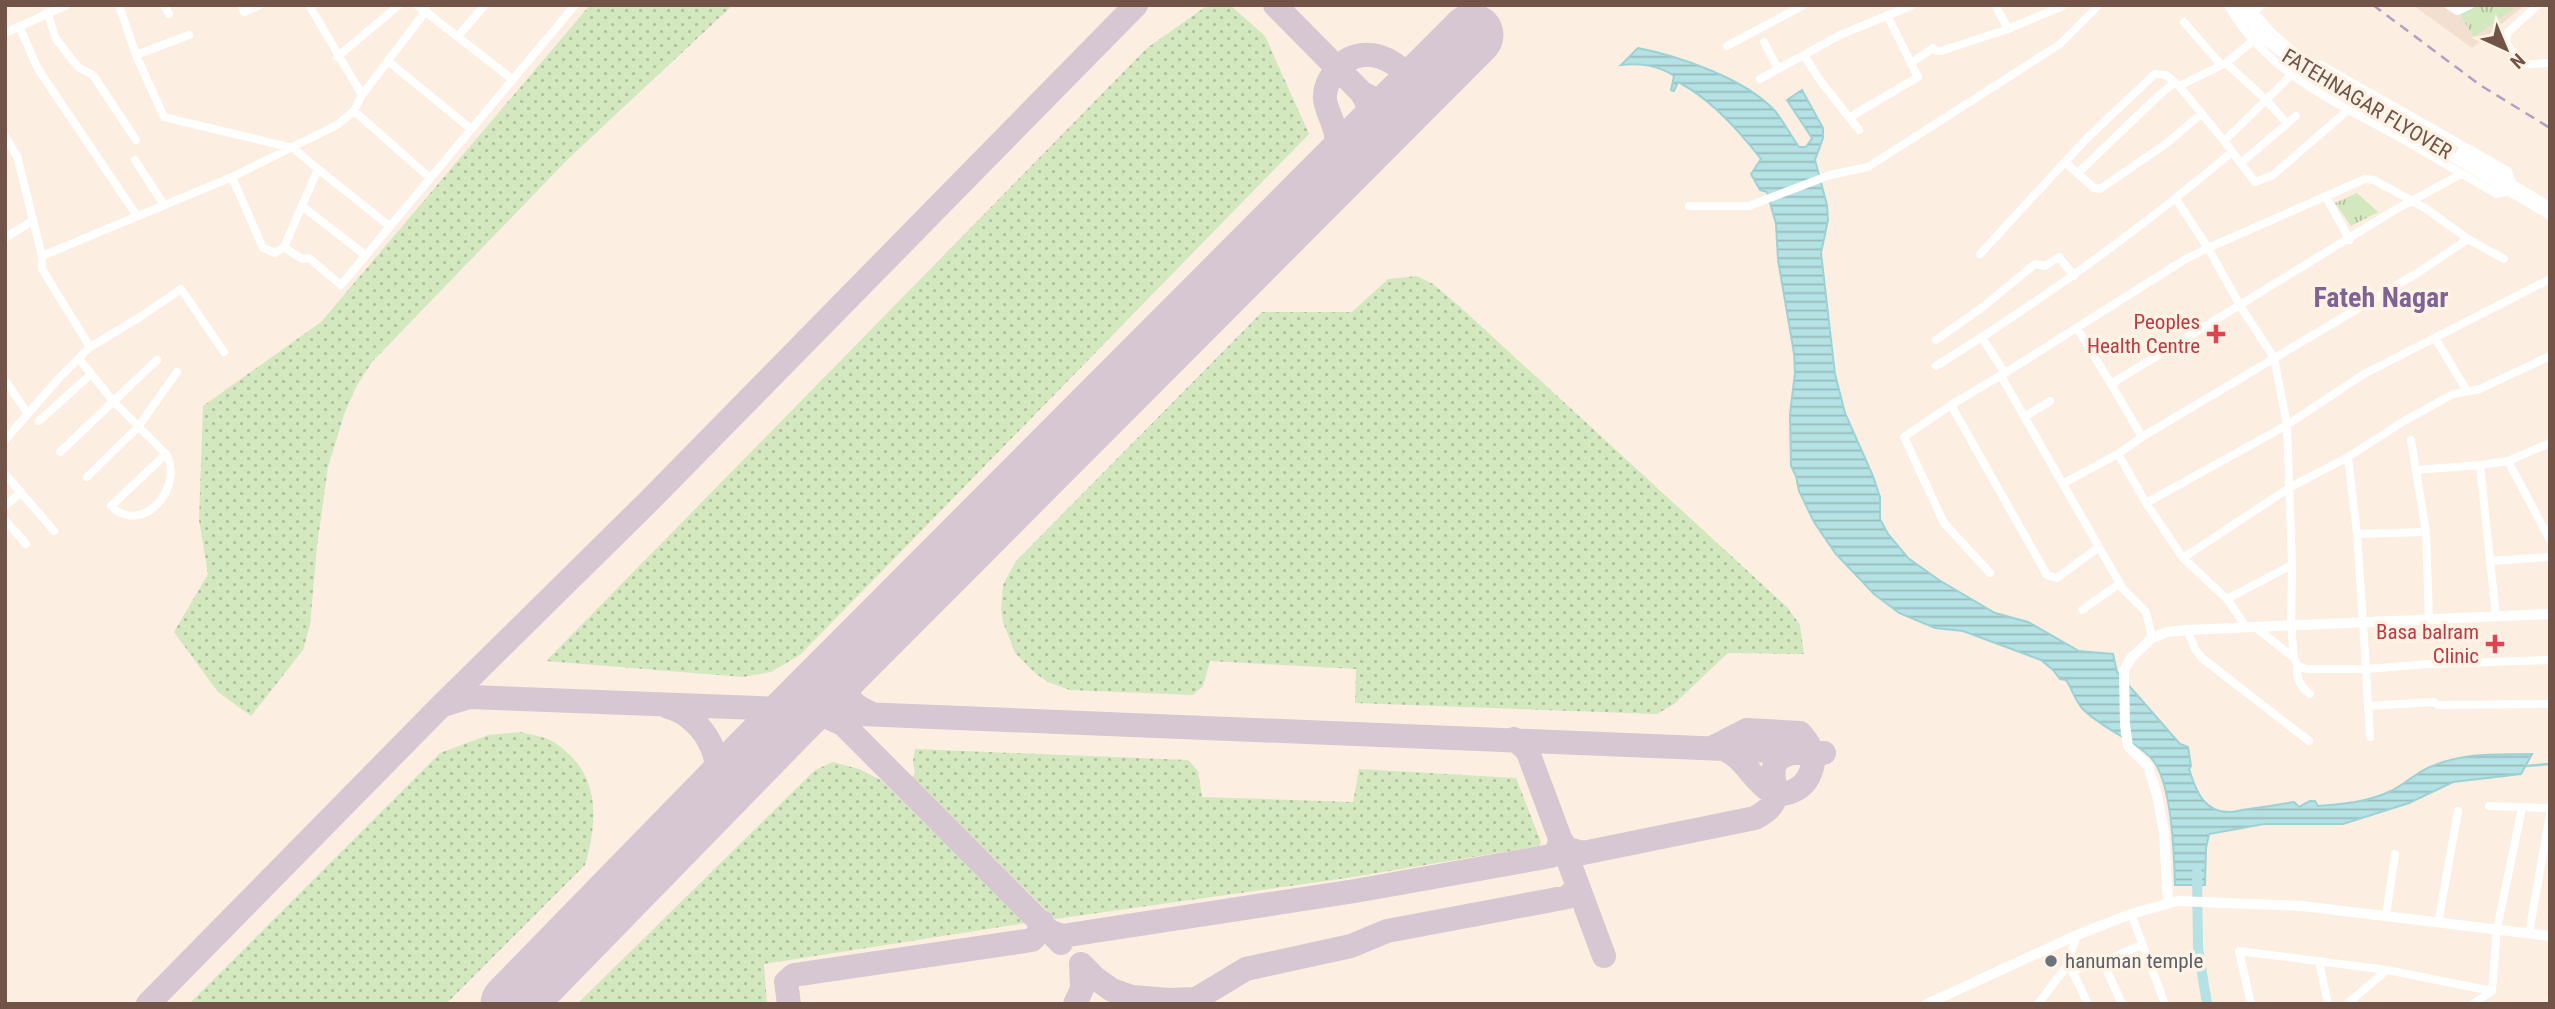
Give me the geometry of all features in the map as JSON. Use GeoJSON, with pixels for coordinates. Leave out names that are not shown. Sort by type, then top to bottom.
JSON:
{"type":"FeatureCollection","features":[{"type":"Feature","properties":{"kind":"main road","name":"FATEHNAGAR FLYOVER"},"geometry":{"type":"LineString","coordinates":[[2237,5],[2262,37],[2281,53],[2332,87],[2485,171]]}},
{"type":"Feature","properties":{"kind":"main road","name":"FATEHNAGAR FLYOVER"},"geometry":{"type":"LineString","coordinates":[[2248,5],[2263,26],[2314,67],[2510,187]]}},
{"type":"Feature","properties":{"kind":"main road"},"geometry":{"type":"LineString","coordinates":[[2510,187],[2550,207]]}},
{"type":"Feature","properties":{"kind":"main road"},"geometry":{"type":"LineString","coordinates":[[2510,187],[2550,215]]}},
{"type":"Feature","properties":{"kind":"main road"},"geometry":{"type":"LineString","coordinates":[[2172,902],[2157,795],[2148,766],[2128,746],[2125,725],[2124,670],[2131,657],[2151,638],[2167,632],[2187,630],[2550,614]]}},
{"type":"Feature","properties":{"kind":"main road"},"geometry":{"type":"LineString","coordinates":[[1927,1004],[2077,935],[2131,914],[2172,902],[2302,906],[2550,936]]}},
{"type":"Feature","properties":{"kind":"street"},"geometry":{"type":"LineString","coordinates":[[5,33],[67,5]]}},
{"type":"Feature","properties":{"kind":"street"},"geometry":{"type":"LineString","coordinates":[[119,5],[136,55],[164,117],[293,148],[388,225]]}},
{"type":"Feature","properties":{"kind":"street"},"geometry":{"type":"LineString","coordinates":[[164,5],[169,14]]}},
{"type":"Feature","properties":{"kind":"street"},"geometry":{"type":"LineString","coordinates":[[241,5],[244,12],[260,5]]}},
{"type":"Feature","properties":{"kind":"street"},"geometry":{"type":"LineString","coordinates":[[309,5],[337,57],[362,95]]}},
{"type":"Feature","properties":{"kind":"street"},"geometry":{"type":"LineString","coordinates":[[337,57],[399,5]]}},
{"type":"Feature","properties":{"kind":"street"},"geometry":{"type":"LineString","coordinates":[[417,5],[426,8],[513,80]]}},
{"type":"Feature","properties":{"kind":"street"},"geometry":{"type":"LineString","coordinates":[[458,36],[485,5]]}},
{"type":"Feature","properties":{"kind":"street"},"geometry":{"type":"LineString","coordinates":[[284,247],[302,259],[309,258],[341,285],[388,225],[575,5]]}},
{"type":"Feature","properties":{"kind":"street"},"geometry":{"type":"LineString","coordinates":[[1727,46],[1804,5]]}},
{"type":"Feature","properties":{"kind":"street"},"geometry":{"type":"LineString","coordinates":[[1760,79],[1840,35],[1913,5]]}},
{"type":"Feature","properties":{"kind":"street"},"geometry":{"type":"LineString","coordinates":[[1995,5],[2008,29]]}},
{"type":"Feature","properties":{"kind":"street"},"geometry":{"type":"LineString","coordinates":[[1911,63],[1933,48],[1941,51],[2008,29],[2065,5]]}},
{"type":"Feature","properties":{"kind":"street"},"geometry":{"type":"LineString","coordinates":[[1689,206],[1749,206],[1830,175],[1868,167],[2060,44],[2099,5]]}},
{"type":"Feature","properties":{"kind":"street"},"geometry":{"type":"LineString","coordinates":[[2228,5],[2254,40],[2265,52],[2291,75],[2347,110],[2497,194],[2510,187],[2508,171],[2309,58],[2281,38],[2265,52]]}},
{"type":"Feature","properties":{"kind":"street"},"geometry":{"type":"LineString","coordinates":[[2240,23],[2262,5]]}},
{"type":"Feature","properties":{"kind":"street"},"geometry":{"type":"LineString","coordinates":[[2448,5],[2457,11],[2470,5]]}},
{"type":"Feature","properties":{"kind":"street"},"geometry":{"type":"LineString","coordinates":[[2538,5],[2508,32],[2505,42],[2522,65],[2548,64]]}},
{"type":"Feature","properties":{"kind":"street"},"geometry":{"type":"LineString","coordinates":[[42,256],[232,177],[337,125],[354,111],[362,95],[426,8]]}},
{"type":"Feature","properties":{"kind":"street"},"geometry":{"type":"LineString","coordinates":[[47,12],[56,39],[78,67],[93,75],[136,140]]}},
{"type":"Feature","properties":{"kind":"street"},"geometry":{"type":"LineString","coordinates":[[1850,117],[1918,77],[1888,15]]}},
{"type":"Feature","properties":{"kind":"street"},"geometry":{"type":"LineString","coordinates":[[2184,22],[2223,64],[2266,100],[2287,123]]}},
{"type":"Feature","properties":{"kind":"street"},"geometry":{"type":"LineString","coordinates":[[19,26],[38,69],[137,216]]}},
{"type":"Feature","properties":{"kind":"street"},"geometry":{"type":"LineString","coordinates":[[136,55],[189,35]]}},
{"type":"Feature","properties":{"kind":"street"},"geometry":{"type":"LineString","coordinates":[[2078,173],[2158,96],[2177,84],[2223,64],[2254,40]]}},
{"type":"Feature","properties":{"kind":"street"},"geometry":{"type":"LineString","coordinates":[[1764,42],[1778,69]]}},
{"type":"Feature","properties":{"kind":"street"},"geometry":{"type":"LineString","coordinates":[[1804,55],[1859,130]]}},
{"type":"Feature","properties":{"kind":"street"},"geometry":{"type":"LineString","coordinates":[[388,61],[471,129]]}},
{"type":"Feature","properties":{"kind":"street"},"geometry":{"type":"LineString","coordinates":[[1980,254],[2117,107],[2155,74],[2166,75],[2177,84],[2255,182],[2273,175],[2347,110]]}},
{"type":"Feature","properties":{"kind":"street"},"geometry":{"type":"LineString","coordinates":[[2224,141],[2291,75]]}},
{"type":"Feature","properties":{"kind":"street"},"geometry":{"type":"LineString","coordinates":[[354,111],[430,178]]}},
{"type":"Feature","properties":{"kind":"street"},"geometry":{"type":"LineString","coordinates":[[2065,162],[2094,188],[2100,190],[2166,143],[2201,114]]}},
{"type":"Feature","properties":{"kind":"street"},"geometry":{"type":"LineString","coordinates":[[2241,163],[2296,116]]}},
{"type":"Feature","properties":{"kind":"street"},"geometry":{"type":"LineString","coordinates":[[5,135],[17,156],[42,256],[42,269],[90,347]]}},
{"type":"Feature","properties":{"kind":"street"},"geometry":{"type":"LineString","coordinates":[[1936,366],[2074,276],[2176,199],[2232,152]]}},
{"type":"Feature","properties":{"kind":"street"},"geometry":{"type":"LineString","coordinates":[[135,160],[164,205]]}},
{"type":"Feature","properties":{"kind":"street"},"geometry":{"type":"LineString","coordinates":[[232,177],[262,248],[275,253],[284,247],[318,169]]}},
{"type":"Feature","properties":{"kind":"street"},"geometry":{"type":"LineString","coordinates":[[2110,384],[2239,304],[2350,240],[2393,211],[2461,174]]}},
{"type":"Feature","properties":{"kind":"street"},"geometry":{"type":"LineString","coordinates":[[1990,573],[1944,523],[1904,437],[2184,260],[2365,179],[2374,180],[2413,201],[2468,239],[2504,259]]}},
{"type":"Feature","properties":{"kind":"street"},"geometry":{"type":"LineString","coordinates":[[2326,197],[2350,240]]}},
{"type":"Feature","properties":{"kind":"street"},"geometry":{"type":"LineString","coordinates":[[2176,199],[2274,358],[2287,425],[2292,565],[2291,624],[2296,671],[2299,681],[2310,694]]}},
{"type":"Feature","properties":{"kind":"street"},"geometry":{"type":"LineString","coordinates":[[302,206],[365,256]]}},
{"type":"Feature","properties":{"kind":"street"},"geometry":{"type":"LineString","coordinates":[[5,238],[32,221]]}},
{"type":"Feature","properties":{"kind":"street"},"geometry":{"type":"LineString","coordinates":[[2064,483],[2118,454],[2142,437],[2419,272],[2468,239]]}},
{"type":"Feature","properties":{"kind":"street"},"geometry":{"type":"LineString","coordinates":[[1936,340],[1984,306],[2035,264],[2045,266],[2059,257],[2074,276]]}},
{"type":"Feature","properties":{"kind":"street"},"geometry":{"type":"LineString","coordinates":[[2146,503],[2287,425],[2364,374],[2550,279]]}},
{"type":"Feature","properties":{"kind":"street"},"geometry":{"type":"LineString","coordinates":[[5,440],[90,347],[181,289],[224,352]]}},
{"type":"Feature","properties":{"kind":"street"},"geometry":{"type":"LineString","coordinates":[[2077,328],[2142,437]]}},
{"type":"Feature","properties":{"kind":"street"},"geometry":{"type":"LineString","coordinates":[[1982,338],[2120,583],[2146,612],[2151,638]]}},
{"type":"Feature","properties":{"kind":"street"},"geometry":{"type":"LineString","coordinates":[[2435,338],[2468,391]]}},
{"type":"Feature","properties":{"kind":"street"},"geometry":{"type":"LineString","coordinates":[[2183,558],[2289,488],[2348,457],[2453,394],[2480,389],[2550,356]]}},
{"type":"Feature","properties":{"kind":"street"},"geometry":{"type":"LineString","coordinates":[[79,359],[114,402],[166,454],[171,464],[172,474],[165,495],[143,514],[133,517],[120,515],[111,506],[166,454]]}},
{"type":"Feature","properties":{"kind":"street"},"geometry":{"type":"LineString","coordinates":[[60,452],[157,360]]}},
{"type":"Feature","properties":{"kind":"street"},"geometry":{"type":"LineString","coordinates":[[87,477],[138,427],[177,372]]}},
{"type":"Feature","properties":{"kind":"street"},"geometry":{"type":"LineString","coordinates":[[39,421],[90,375]]}},
{"type":"Feature","properties":{"kind":"street"},"geometry":{"type":"LineString","coordinates":[[5,380],[28,414]]}},
{"type":"Feature","properties":{"kind":"street"},"geometry":{"type":"LineString","coordinates":[[2026,416],[2050,401]]}},
{"type":"Feature","properties":{"kind":"street"},"geometry":{"type":"LineString","coordinates":[[1951,405],[2047,575],[2057,579],[2099,547]]}},
{"type":"Feature","properties":{"kind":"street"},"geometry":{"type":"LineString","coordinates":[[2411,440],[2426,532],[2429,620]]}},
{"type":"Feature","properties":{"kind":"street"},"geometry":{"type":"LineString","coordinates":[[2416,470],[2480,466],[2508,461],[2550,443]]}},
{"type":"Feature","properties":{"kind":"street"},"geometry":{"type":"LineString","coordinates":[[2118,454],[2146,503],[2183,558],[2227,599],[2250,627],[2307,669],[2366,669],[2550,660]]}},
{"type":"Feature","properties":{"kind":"street"},"geometry":{"type":"LineString","coordinates":[[2348,457],[2357,534],[2370,737]]}},
{"type":"Feature","properties":{"kind":"street"},"geometry":{"type":"LineString","coordinates":[[2508,461],[2550,540]]}},
{"type":"Feature","properties":{"kind":"street"},"geometry":{"type":"LineString","coordinates":[[2480,466],[2496,617]]}},
{"type":"Feature","properties":{"kind":"street"},"geometry":{"type":"LineString","coordinates":[[5,474],[54,531]]}},
{"type":"Feature","properties":{"kind":"street"},"geometry":{"type":"LineString","coordinates":[[5,506],[21,492]]}},
{"type":"Feature","properties":{"kind":"street"},"geometry":{"type":"LineString","coordinates":[[5,520],[26,544]]}},
{"type":"Feature","properties":{"kind":"street"},"geometry":{"type":"LineString","coordinates":[[2357,534],[2426,532]]}},
{"type":"Feature","properties":{"kind":"street"},"geometry":{"type":"LineString","coordinates":[[2490,561],[2550,556]]}},
{"type":"Feature","properties":{"kind":"street"},"geometry":{"type":"LineString","coordinates":[[2227,599],[2292,565]]}},
{"type":"Feature","properties":{"kind":"street"},"geometry":{"type":"LineString","coordinates":[[2082,610],[2120,583]]}},
{"type":"Feature","properties":{"kind":"street"},"geometry":{"type":"LineString","coordinates":[[2187,630],[2202,658],[2309,741]]}},
{"type":"Feature","properties":{"kind":"street"},"geometry":{"type":"LineString","coordinates":[[2368,706],[2433,702],[2438,705],[2550,704]]}},
{"type":"Feature","properties":{"kind":"street"},"geometry":{"type":"LineString","coordinates":[[2489,806],[2550,808]]}},
{"type":"Feature","properties":{"kind":"street"},"geometry":{"type":"LineString","coordinates":[[2492,991],[2497,929],[2522,808]]}},
{"type":"Feature","properties":{"kind":"street"},"geometry":{"type":"LineString","coordinates":[[2438,923],[2458,811]]}},
{"type":"Feature","properties":{"kind":"street"},"geometry":{"type":"LineString","coordinates":[[2529,933],[2550,814]]}},
{"type":"Feature","properties":{"kind":"street"},"geometry":{"type":"LineString","coordinates":[[2386,916],[2395,853]]}},
{"type":"Feature","properties":{"kind":"street"},"geometry":{"type":"LineString","coordinates":[[2131,914],[2165,1004]]}},
{"type":"Feature","properties":{"kind":"street"},"geometry":{"type":"LineString","coordinates":[[2038,1004],[2069,969],[2077,935]]}},
{"type":"Feature","properties":{"kind":"street"},"geometry":{"type":"LineString","coordinates":[[2069,969],[2103,962],[2141,944]]}},
{"type":"Feature","properties":{"kind":"street"},"geometry":{"type":"LineString","coordinates":[[2251,1004],[2239,951],[2387,970],[2492,991]]}},
{"type":"Feature","properties":{"kind":"street"},"geometry":{"type":"LineString","coordinates":[[2319,961],[2328,1004]]}},
{"type":"Feature","properties":{"kind":"street"},"geometry":{"type":"LineString","coordinates":[[2103,962],[2122,1004]]}},
{"type":"Feature","properties":{"kind":"street"},"geometry":{"type":"LineString","coordinates":[[2069,969],[2088,1004]]}},
{"type":"Feature","properties":{"kind":"street"},"geometry":{"type":"LineString","coordinates":[[2347,1004],[2387,970]]}},
{"type":"Feature","properties":{"kind":"street"},"geometry":{"type":"LineString","coordinates":[[2473,1004],[2492,991]]}},
{"type":"Feature","properties":{"kind":"shaded area"},"geometry":{"type":"Polygon","coordinates":[[[2413,5],[2525,5],[2472,48],[2413,5]]]}},
{"type":"Feature","properties":{"kind":"green space"},"geometry":{"type":"Polygon","coordinates":[[[590,5],[733,5],[568,159],[372,362],[356,387],[345,412],[328,467],[310,625],[303,650],[251,716],[218,692],[174,632],[208,574],[199,520],[203,406],[321,322],[590,5]]]}},
{"type":"Feature","properties":{"kind":"green space"},"geometry":{"type":"Polygon","coordinates":[[[1208,5],[1230,5],[1265,36],[1309,134],[800,655],[771,672],[743,677],[546,661],[1147,48],[1208,5]]]}},
{"type":"Feature","properties":{"kind":"green space"},"geometry":{"type":"Polygon","coordinates":[[[2474,5],[2512,5],[2514,9],[2474,37],[2460,15],[2474,5]]]}},
{"type":"Feature","properties":{"kind":"green space"},"geometry":{"type":"Polygon","coordinates":[[[2357,193],[2378,212],[2351,226],[2335,203],[2357,193]]]}},
{"type":"Feature","properties":{"kind":"green space"},"geometry":{"type":"Polygon","coordinates":[[[1417,276],[1433,284],[1458,305],[1788,608],[1800,625],[1804,654],[1728,653],[1674,704],[1657,714],[1355,703],[1356,669],[1210,661],[1203,686],[1193,695],[1070,690],[1048,682],[1015,653],[1001,610],[1003,585],[1016,561],[1262,312],[1352,312],[1388,279],[1417,276]]]}},
{"type":"Feature","properties":{"kind":"green space"},"geometry":{"type":"Polygon","coordinates":[[[521,732],[552,741],[579,766],[592,796],[590,847],[585,865],[446,1004],[189,1004],[440,753],[488,735],[521,732]]]}},
{"type":"Feature","properties":{"kind":"green space"},"geometry":{"type":"Polygon","coordinates":[[[915,749],[1188,760],[1198,771],[1202,797],[1353,802],[1359,769],[1516,778],[1541,842],[1539,846],[1347,878],[1055,919],[912,777],[915,774],[915,749]]]}},
{"type":"Feature","properties":{"kind":"green space"},"geometry":{"type":"Polygon","coordinates":[[[833,762],[859,769],[881,780],[1026,923],[764,964],[767,1004],[577,1004],[815,770],[833,762]]]}},
{"type":"Feature","properties":{"kind":"water"},"geometry":{"type":"Polygon","coordinates":[[[1638,48],[1692,63],[1747,89],[1775,111],[1799,147],[1806,147],[1812,138],[1787,100],[1802,90],[1823,128],[1823,138],[1815,160],[1827,205],[1828,220],[1821,253],[1835,374],[1845,413],[1880,497],[1880,519],[1888,534],[1908,558],[1995,613],[2028,622],[2079,651],[2113,654],[2117,672],[2180,744],[2188,747],[2192,778],[2208,805],[2223,812],[2232,812],[2294,802],[2299,807],[2310,801],[2315,801],[2318,806],[2356,802],[2393,790],[2429,767],[2447,761],[2483,755],[2532,754],[2521,774],[2453,782],[2409,803],[2343,824],[2264,824],[2209,834],[2205,885],[2175,885],[2169,805],[2161,774],[2149,756],[2089,715],[2066,680],[2060,679],[2041,660],[1963,631],[1935,628],[1899,613],[1874,594],[1836,554],[1814,522],[1791,466],[1790,414],[1795,373],[1794,353],[1778,260],[1776,224],[1767,192],[1760,190],[1751,174],[1761,159],[1733,126],[1702,97],[1678,82],[1674,91],[1671,90],[1674,76],[1662,69],[1648,66],[1621,65],[1638,48]]]}},
{"type":"Feature","properties":{"kind":"waterway"},"geometry":{"type":"LineString","coordinates":[[2525,766],[2550,764]]}},
{"type":"Feature","properties":{"kind":"waterway"},"geometry":{"type":"LineString","coordinates":[[2197,872],[2198,948],[2207,1004]]}},
{"type":"Feature","properties":{"kind":"taxiway"},"geometry":{"type":"LineString","coordinates":[[148,1004],[440,707],[649,501],[1136,5]]}},
{"type":"Feature","properties":{"kind":"taxiway"},"geometry":{"type":"LineString","coordinates":[[1275,5],[1361,92],[1387,102],[1413,95]]}},
{"type":"Feature","properties":{"kind":"taxiway"},"geometry":{"type":"LineString","coordinates":[[1323,185],[1337,148],[1336,135],[1325,99],[1328,83],[1347,60],[1363,55],[1379,56],[1406,75],[1413,90],[1413,107],[1405,125],[1399,131],[1327,181]]}},
{"type":"Feature","properties":{"kind":"taxiway"},"geometry":{"type":"LineString","coordinates":[[1361,92],[1368,105],[1370,118],[1369,131],[1363,144]]}},
{"type":"Feature","properties":{"kind":"taxiway"},"geometry":{"type":"LineString","coordinates":[[851,657],[846,677],[846,692],[854,704],[872,714]]}},
{"type":"Feature","properties":{"kind":"taxiway"},"geometry":{"type":"LineString","coordinates":[[443,705],[469,697],[784,709],[806,702]]}},
{"type":"Feature","properties":{"kind":"taxiway"},"geometry":{"type":"LineString","coordinates":[[668,707],[694,721],[711,745],[717,774],[715,789],[708,802]]}},
{"type":"Feature","properties":{"kind":"taxiway"},"geometry":{"type":"LineString","coordinates":[[787,722],[808,714],[836,713],[1824,753]]}},
{"type":"Feature","properties":{"kind":"taxiway"},"geometry":{"type":"LineString","coordinates":[[820,714],[843,724],[1061,943]]}},
{"type":"Feature","properties":{"kind":"taxiway"},"geometry":{"type":"LineString","coordinates":[[1712,748],[1747,730],[1800,733],[1811,750],[1812,766],[1801,787],[1785,794],[1774,793],[1765,788],[1733,754],[1723,749]]}},
{"type":"Feature","properties":{"kind":"taxiway"},"geometry":{"type":"LineString","coordinates":[[1514,739],[1529,755],[1604,956]]}},
{"type":"Feature","properties":{"kind":"taxiway"},"geometry":{"type":"LineString","coordinates":[[1560,839],[1567,849],[1583,853],[1755,818],[1773,803],[1774,766],[1785,756],[1797,752]]}},
{"type":"Feature","properties":{"kind":"taxiway"},"geometry":{"type":"LineString","coordinates":[[1051,932],[1062,936],[1355,891],[1551,856],[1558,850],[1560,839]]}},
{"type":"Feature","properties":{"kind":"taxiway"},"geometry":{"type":"LineString","coordinates":[[1075,1004],[1082,989],[1081,964],[1112,990],[1132,997],[1196,999],[1246,969],[1351,946],[1387,931],[1568,897],[1576,888],[1576,882]]}},
{"type":"Feature","properties":{"kind":"taxiway"},"geometry":{"type":"LineString","coordinates":[[789,1004],[786,982],[794,975],[1032,940],[1042,929],[1042,922]]}},
{"type":"Feature","properties":{"kind":"runway"},"geometry":{"type":"LineString","coordinates":[[512,1004],[787,722],[1472,35]]}},
{"type":"Feature","properties":{"kind":"railway"},"geometry":{"type":"LineString","coordinates":[[2373,5],[2480,85],[2550,128]]}},
{"type":"Feature","properties":{"kind":"place","name":"Peoples Health Centre"},"geometry":{"type":"Point","coordinates":[2216,334]}},
{"type":"Feature","properties":{"kind":"place","name":"Basa balram Clinic"},"geometry":{"type":"Point","coordinates":[2495,644]}},
{"type":"Feature","properties":{"kind":"place","name":"hanuman temple"},"geometry":{"type":"Point","coordinates":[2051,961]}},
{"type":"Feature","properties":{"kind":"district","name":"Fateh Nagar"},"geometry":{"type":"Point","coordinates":[2381,297]}}]}
